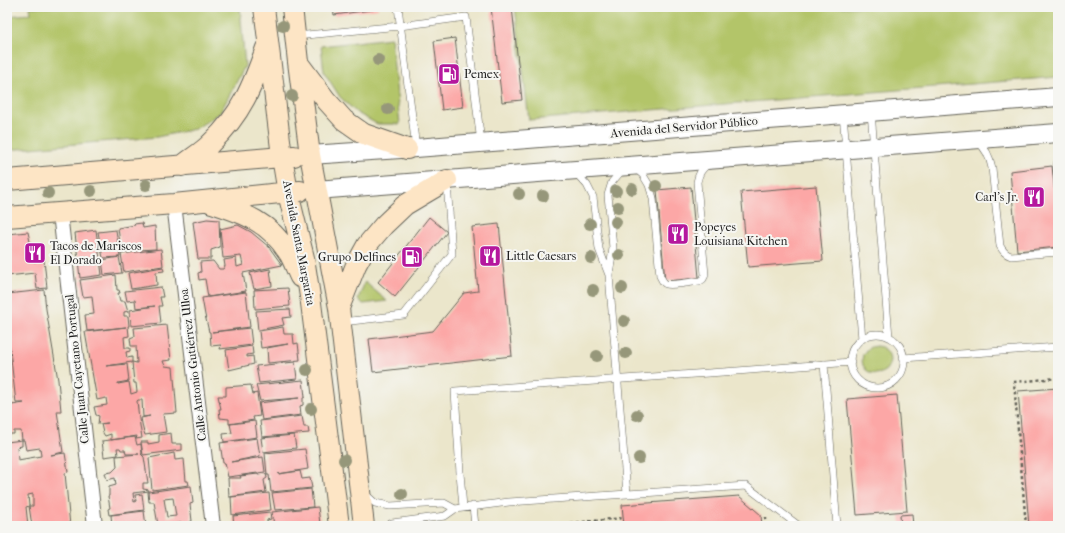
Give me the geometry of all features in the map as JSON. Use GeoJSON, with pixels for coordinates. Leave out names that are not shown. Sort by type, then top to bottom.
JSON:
{"type":"FeatureCollection","features":[{"type":"Feature","properties":{"kind":"main road","name":"Avenida Santa Margarita"},"geometry":{"type":"LineString","coordinates":[[264,7],[282,157],[288,192],[304,258],[311,303],[339,526]]}},
{"type":"Feature","properties":{"kind":"main road"},"geometry":{"type":"LineString","coordinates":[[292,7],[310,155],[340,315],[364,526]]}},
{"type":"Feature","properties":{"kind":"main road"},"geometry":{"type":"LineString","coordinates":[[182,166],[211,144],[228,126],[250,90],[268,44]]}},
{"type":"Feature","properties":{"kind":"main road"},"geometry":{"type":"LineString","coordinates":[[298,62],[326,100],[344,120],[364,134],[411,148]]}},
{"type":"Feature","properties":{"kind":"main road"},"geometry":{"type":"LineString","coordinates":[[7,180],[310,155]]}},
{"type":"Feature","properties":{"kind":"main road"},"geometry":{"type":"LineString","coordinates":[[340,315],[356,265],[367,245],[384,225],[406,205],[447,180]]}},
{"type":"Feature","properties":{"kind":"main road"},"geometry":{"type":"LineString","coordinates":[[7,217],[174,204],[316,190]]}},
{"type":"Feature","properties":{"kind":"main road"},"geometry":{"type":"LineString","coordinates":[[207,201],[254,219],[273,232],[288,252],[311,303]]}},
{"type":"Feature","properties":{"kind":"street","name":"Avenida del Servidor Público"},"geometry":{"type":"LineString","coordinates":[[310,155],[481,143],[1058,97]]}},
{"type":"Feature","properties":{"kind":"street"},"geometry":{"type":"LineString","coordinates":[[316,190],[1058,133]]}},
{"type":"Feature","properties":{"kind":"street","name":"Calle Antonio Gutiérrez Ulloa"},"geometry":{"type":"LineString","coordinates":[[174,204],[213,526]]}},
{"type":"Feature","properties":{"kind":"street","name":"Calle Juan Cayetano Portugal"},"geometry":{"type":"LineString","coordinates":[[60,213],[94,526]]}},
{"type":"Feature","properties":{"kind":"lane"},"geometry":{"type":"LineString","coordinates":[[398,7],[411,148]]}},
{"type":"Feature","properties":{"kind":"lane"},"geometry":{"type":"LineString","coordinates":[[295,36],[400,26],[466,17],[481,143]]}},
{"type":"Feature","properties":{"kind":"lane"},"geometry":{"type":"LineString","coordinates":[[871,112],[889,337]]}},
{"type":"Feature","properties":{"kind":"lane"},"geometry":{"type":"LineString","coordinates":[[843,114],[862,340]]}},
{"type":"Feature","properties":{"kind":"lane"},"geometry":{"type":"LineString","coordinates":[[972,140],[980,143],[990,158],[1000,246],[1002,251],[1011,256],[1058,252]]}},
{"type":"Feature","properties":{"kind":"lane"},"geometry":{"type":"LineString","coordinates":[[627,494],[609,275],[613,248],[608,195],[612,182],[629,166],[643,176],[649,185],[653,198],[660,276],[663,282],[666,284],[672,284],[700,282],[704,279],[705,275],[697,182],[698,174],[712,160]]}},
{"type":"Feature","properties":{"kind":"lane"},"geometry":{"type":"LineString","coordinates":[[1058,160],[1058,179]]}},
{"type":"Feature","properties":{"kind":"lane"},"geometry":{"type":"LineString","coordinates":[[573,170],[587,185],[593,197],[599,249],[609,275]]}},
{"type":"Feature","properties":{"kind":"lane"},"geometry":{"type":"LineString","coordinates":[[340,315],[404,315],[452,254],[447,180]]}},
{"type":"Feature","properties":{"kind":"lane"},"geometry":{"type":"LineString","coordinates":[[873,334],[889,337],[897,343],[901,350],[903,368],[899,376],[886,386],[877,388],[860,382],[854,376],[851,367],[850,358],[853,350],[864,337],[873,334]]}},
{"type":"Feature","properties":{"kind":"lane"},"geometry":{"type":"LineString","coordinates":[[903,358],[1058,347]]}},
{"type":"Feature","properties":{"kind":"lane"},"geometry":{"type":"LineString","coordinates":[[463,507],[455,391],[851,362]]}},
{"type":"Feature","properties":{"kind":"lane"},"geometry":{"type":"LineString","coordinates":[[824,364],[837,526]]}},
{"type":"Feature","properties":{"kind":"lane"},"geometry":{"type":"LineString","coordinates":[[360,490],[375,503],[390,506],[444,503],[454,508],[508,502],[746,486],[799,526]]}},
{"type":"Feature","properties":{"kind":"lane"},"geometry":{"type":"LineString","coordinates":[[473,506],[475,526]]}},
{"type":"Feature","properties":{"kind":"lane"},"geometry":{"type":"LineString","coordinates":[[387,526],[392,522],[445,516],[454,508]]}},
{"type":"Feature","properties":{"kind":"path"},"geometry":{"type":"LineString","coordinates":[[1026,526],[1014,382],[1058,378]]}},
{"type":"Feature","properties":{"kind":"path"},"geometry":{"type":"LineString","coordinates":[[541,526],[623,518]]}},
{"type":"Feature","properties":{"kind":"green space"},"geometry":{"type":"Polygon","coordinates":[[[30,7],[240,7],[245,66],[220,113],[195,129],[157,137],[7,150],[7,16],[31,14],[30,7]]]}},
{"type":"Feature","properties":{"kind":"green space"},"geometry":{"type":"Polygon","coordinates":[[[515,7],[1058,7],[1058,77],[529,120],[515,7]]]}},
{"type":"Feature","properties":{"kind":"green space"},"geometry":{"type":"Polygon","coordinates":[[[391,38],[400,124],[377,124],[357,113],[340,97],[324,72],[321,46],[391,38]]]}},
{"type":"Feature","properties":{"kind":"green space"},"geometry":{"type":"Polygon","coordinates":[[[365,282],[387,301],[363,304],[358,299],[365,282]]]}},
{"type":"Feature","properties":{"kind":"green space"},"geometry":{"type":"Polygon","coordinates":[[[876,346],[886,350],[890,360],[886,370],[876,374],[866,370],[862,360],[866,350],[876,346]]]}},
{"type":"Feature","properties":{"kind":"building"},"geometry":{"type":"Polygon","coordinates":[[[333,7],[378,7],[378,9],[334,15],[333,7]]]}},
{"type":"Feature","properties":{"kind":"building"},"geometry":{"type":"Polygon","coordinates":[[[491,7],[512,7],[522,100],[502,102],[491,7]]]}},
{"type":"Feature","properties":{"kind":"building","name":"Pemex"},"geometry":{"type":"Polygon","coordinates":[[[455,38],[463,107],[442,110],[434,41],[455,38]]]}},
{"type":"Feature","properties":{"kind":"building","name":"Carl's Jr."},"geometry":{"type":"Polygon","coordinates":[[[1052,166],[1058,223],[1058,247],[1017,251],[1010,171],[1052,166]]]}},
{"type":"Feature","properties":{"kind":"building"},"geometry":{"type":"Polygon","coordinates":[[[816,186],[823,261],[748,267],[741,192],[816,186]]]}},
{"type":"Feature","properties":{"kind":"building","name":"Popeyes Louisiana Kitchen"},"geometry":{"type":"Polygon","coordinates":[[[691,187],[699,278],[665,281],[657,190],[691,187]]]}},
{"type":"Feature","properties":{"kind":"building","name":"Grupo Delfines"},"geometry":{"type":"Polygon","coordinates":[[[429,217],[447,232],[395,297],[378,282],[429,217]]]}},
{"type":"Feature","properties":{"kind":"building"},"geometry":{"type":"Polygon","coordinates":[[[207,219],[219,220],[220,247],[211,250],[211,259],[198,259],[193,222],[207,219]]]}},
{"type":"Feature","properties":{"kind":"building"},"geometry":{"type":"Polygon","coordinates":[[[142,223],[143,228],[155,226],[156,249],[121,251],[118,228],[142,223]]]}},
{"type":"Feature","properties":{"kind":"building"},"geometry":{"type":"Polygon","coordinates":[[[499,224],[512,356],[373,372],[369,339],[433,331],[464,293],[478,291],[472,227],[499,224]]]}},
{"type":"Feature","properties":{"kind":"building"},"geometry":{"type":"Polygon","coordinates":[[[238,225],[251,232],[269,247],[282,265],[243,273],[246,291],[208,297],[205,279],[199,280],[198,273],[201,272],[200,262],[213,261],[219,269],[223,269],[225,266],[224,260],[236,258],[237,267],[243,265],[241,256],[223,258],[220,229],[238,225]]]}},
{"type":"Feature","properties":{"kind":"building"},"geometry":{"type":"Polygon","coordinates":[[[96,230],[102,275],[80,278],[75,233],[96,230]]]}},
{"type":"Feature","properties":{"kind":"building"},"geometry":{"type":"Polygon","coordinates":[[[116,230],[120,257],[103,258],[98,232],[116,230]]]}},
{"type":"Feature","properties":{"kind":"building"},"geometry":{"type":"Polygon","coordinates":[[[28,232],[34,262],[44,260],[47,288],[37,289],[35,273],[7,276],[7,234],[28,232]]]}},
{"type":"Feature","properties":{"kind":"building"},"geometry":{"type":"Polygon","coordinates":[[[161,249],[163,266],[124,272],[121,254],[161,249]]]}},
{"type":"Feature","properties":{"kind":"building"},"geometry":{"type":"Polygon","coordinates":[[[119,257],[122,273],[104,275],[102,260],[119,257]]]}},
{"type":"Feature","properties":{"kind":"building"},"geometry":{"type":"Polygon","coordinates":[[[163,267],[164,271],[156,272],[157,285],[131,289],[128,273],[163,267]]]}},
{"type":"Feature","properties":{"kind":"building"},"geometry":{"type":"Polygon","coordinates":[[[270,269],[272,286],[254,289],[250,273],[270,269]]]}},
{"type":"Feature","properties":{"kind":"building"},"geometry":{"type":"Polygon","coordinates":[[[116,275],[117,290],[119,290],[120,293],[118,293],[120,301],[125,301],[128,311],[124,312],[124,316],[128,316],[129,336],[124,337],[125,348],[130,348],[130,351],[126,352],[127,358],[132,357],[132,362],[137,363],[136,346],[131,346],[130,338],[135,336],[134,328],[167,325],[171,360],[163,361],[165,366],[173,367],[177,413],[163,414],[166,432],[145,435],[141,418],[150,416],[143,417],[142,400],[138,400],[142,438],[136,439],[137,436],[111,440],[111,434],[105,436],[103,433],[101,424],[108,423],[98,424],[99,416],[96,415],[94,407],[107,405],[106,398],[97,400],[85,332],[126,327],[87,331],[85,315],[94,314],[92,296],[83,297],[80,280],[116,275]],[[132,362],[106,366],[127,364],[129,381],[118,384],[129,382],[131,394],[137,392],[136,383],[134,383],[132,362]]]}},
{"type":"Feature","properties":{"kind":"building"},"geometry":{"type":"Polygon","coordinates":[[[161,287],[163,297],[160,297],[162,306],[159,306],[161,323],[131,326],[130,310],[155,306],[136,308],[135,300],[127,301],[125,291],[161,287]]]}},
{"type":"Feature","properties":{"kind":"building"},"geometry":{"type":"Polygon","coordinates":[[[288,288],[290,306],[255,309],[254,290],[288,288]]]}},
{"type":"Feature","properties":{"kind":"building"},"geometry":{"type":"Polygon","coordinates":[[[44,290],[58,380],[61,411],[57,411],[63,452],[51,455],[65,453],[68,472],[65,473],[70,526],[32,526],[29,506],[26,507],[28,526],[7,526],[7,442],[22,440],[21,431],[14,431],[14,434],[7,434],[7,369],[12,405],[24,403],[16,403],[9,341],[7,342],[7,294],[44,290]],[[22,440],[22,446],[17,447],[18,460],[41,456],[40,448],[26,450],[24,440],[22,440]],[[33,494],[28,495],[29,506],[33,506],[33,494]]]}},
{"type":"Feature","properties":{"kind":"building"},"geometry":{"type":"Polygon","coordinates":[[[246,292],[250,327],[212,332],[250,328],[252,345],[220,349],[221,345],[211,346],[210,332],[202,298],[246,292]]]}},
{"type":"Feature","properties":{"kind":"building"},"geometry":{"type":"Polygon","coordinates":[[[290,309],[291,317],[282,318],[284,325],[258,330],[256,311],[290,309]]]}},
{"type":"Feature","properties":{"kind":"building"},"geometry":{"type":"Polygon","coordinates":[[[283,327],[284,334],[293,334],[294,344],[298,343],[300,360],[268,363],[267,348],[288,344],[261,348],[259,331],[283,327]]]}},
{"type":"Feature","properties":{"kind":"building"},"geometry":{"type":"Polygon","coordinates":[[[252,346],[253,354],[247,355],[247,357],[253,356],[254,364],[229,370],[226,350],[252,346]]]}},
{"type":"Feature","properties":{"kind":"building"},"geometry":{"type":"Polygon","coordinates":[[[295,362],[297,379],[259,383],[256,366],[295,362]]]}},
{"type":"Feature","properties":{"kind":"building"},"geometry":{"type":"Polygon","coordinates":[[[303,380],[305,397],[303,398],[303,405],[300,406],[301,415],[262,420],[259,403],[299,398],[260,401],[256,385],[303,380]]]}},
{"type":"Feature","properties":{"kind":"building"},"geometry":{"type":"Polygon","coordinates":[[[251,385],[253,394],[257,393],[260,416],[253,417],[254,420],[229,424],[229,419],[220,418],[219,409],[221,409],[218,396],[226,396],[226,387],[251,385]]]}},
{"type":"Feature","properties":{"kind":"building"},"geometry":{"type":"Polygon","coordinates":[[[1058,388],[1058,526],[1029,526],[1018,391],[1058,388]]]}},
{"type":"Feature","properties":{"kind":"building"},"geometry":{"type":"Polygon","coordinates":[[[897,395],[907,511],[857,515],[847,399],[897,395]]]}},
{"type":"Feature","properties":{"kind":"building"},"geometry":{"type":"Polygon","coordinates":[[[302,416],[304,427],[308,427],[309,433],[262,437],[260,421],[302,416]]]}},
{"type":"Feature","properties":{"kind":"building"},"geometry":{"type":"Polygon","coordinates":[[[255,421],[257,437],[224,442],[223,434],[232,433],[230,424],[255,421]]]}},
{"type":"Feature","properties":{"kind":"building"},"geometry":{"type":"Polygon","coordinates":[[[171,433],[172,444],[182,444],[182,450],[143,455],[141,442],[148,442],[148,444],[159,442],[159,435],[171,433]]]}},
{"type":"Feature","properties":{"kind":"building"},"geometry":{"type":"Polygon","coordinates":[[[294,435],[296,448],[263,452],[261,438],[294,435]]]}},
{"type":"Feature","properties":{"kind":"building"},"geometry":{"type":"Polygon","coordinates":[[[135,437],[137,445],[141,444],[141,454],[144,457],[148,483],[143,483],[143,489],[149,491],[133,493],[134,502],[136,501],[135,495],[142,494],[144,510],[109,515],[109,487],[116,485],[115,478],[107,480],[105,473],[112,472],[117,467],[116,456],[139,454],[126,454],[125,450],[117,448],[118,455],[104,457],[102,441],[135,437]]]}},
{"type":"Feature","properties":{"kind":"building"},"geometry":{"type":"Polygon","coordinates":[[[257,438],[260,456],[231,462],[263,457],[265,472],[228,477],[225,463],[223,463],[220,443],[257,438]]]}},
{"type":"Feature","properties":{"kind":"building"},"geometry":{"type":"Polygon","coordinates":[[[305,449],[308,469],[278,474],[300,471],[302,479],[310,478],[312,488],[271,492],[269,475],[267,475],[265,453],[305,449]]]}},
{"type":"Feature","properties":{"kind":"building"},"geometry":{"type":"Polygon","coordinates":[[[174,453],[175,460],[184,459],[186,481],[188,481],[189,485],[152,490],[149,458],[174,453]]]}},
{"type":"Feature","properties":{"kind":"building"},"geometry":{"type":"Polygon","coordinates":[[[266,474],[267,478],[264,480],[266,492],[229,497],[228,478],[241,478],[240,476],[266,474]]]}},
{"type":"Feature","properties":{"kind":"building"},"geometry":{"type":"Polygon","coordinates":[[[191,486],[193,503],[190,504],[192,521],[190,522],[194,526],[169,526],[182,523],[158,525],[154,502],[149,502],[148,492],[191,486]],[[173,498],[164,499],[167,517],[176,516],[173,498]]]}},
{"type":"Feature","properties":{"kind":"building"},"geometry":{"type":"Polygon","coordinates":[[[311,489],[313,507],[275,510],[272,493],[311,489]]]}},
{"type":"Feature","properties":{"kind":"building"},"geometry":{"type":"Polygon","coordinates":[[[269,493],[271,510],[232,515],[231,497],[269,493]]]}},
{"type":"Feature","properties":{"kind":"building"},"geometry":{"type":"Polygon","coordinates":[[[739,496],[761,515],[762,526],[624,526],[622,505],[739,496]]]}},
{"type":"Feature","properties":{"kind":"building"},"geometry":{"type":"Polygon","coordinates":[[[318,507],[320,524],[274,526],[272,512],[318,507]]]}},
{"type":"Feature","properties":{"kind":"building"},"geometry":{"type":"Polygon","coordinates":[[[144,511],[146,526],[137,526],[137,524],[112,526],[111,515],[144,511]]]}},
{"type":"Feature","properties":{"kind":"building"},"geometry":{"type":"Polygon","coordinates":[[[270,512],[271,519],[267,520],[267,526],[234,526],[233,516],[270,512]]]}},
{"type":"Feature","properties":{"kind":"building"},"geometry":{"type":"Polygon","coordinates":[[[912,514],[913,526],[901,526],[900,515],[912,514]]]}},
{"type":"Feature","properties":{"kind":"place","name":"Pemex"},"geometry":{"type":"Point","coordinates":[449,74]}},
{"type":"Feature","properties":{"kind":"place","name":"Carl's Jr."},"geometry":{"type":"Point","coordinates":[1034,197]}},
{"type":"Feature","properties":{"kind":"place","name":"Popeyes Louisiana Kitchen"},"geometry":{"type":"Point","coordinates":[678,234]}},
{"type":"Feature","properties":{"kind":"place","name":"Tacos de Mariscos El Dorado"},"geometry":{"type":"Point","coordinates":[35,253]}},
{"type":"Feature","properties":{"kind":"place","name":"Little Caesars"},"geometry":{"type":"Point","coordinates":[490,256]}},
{"type":"Feature","properties":{"kind":"place","name":"Grupo Delfines"},"geometry":{"type":"Point","coordinates":[412,257]}}]}
